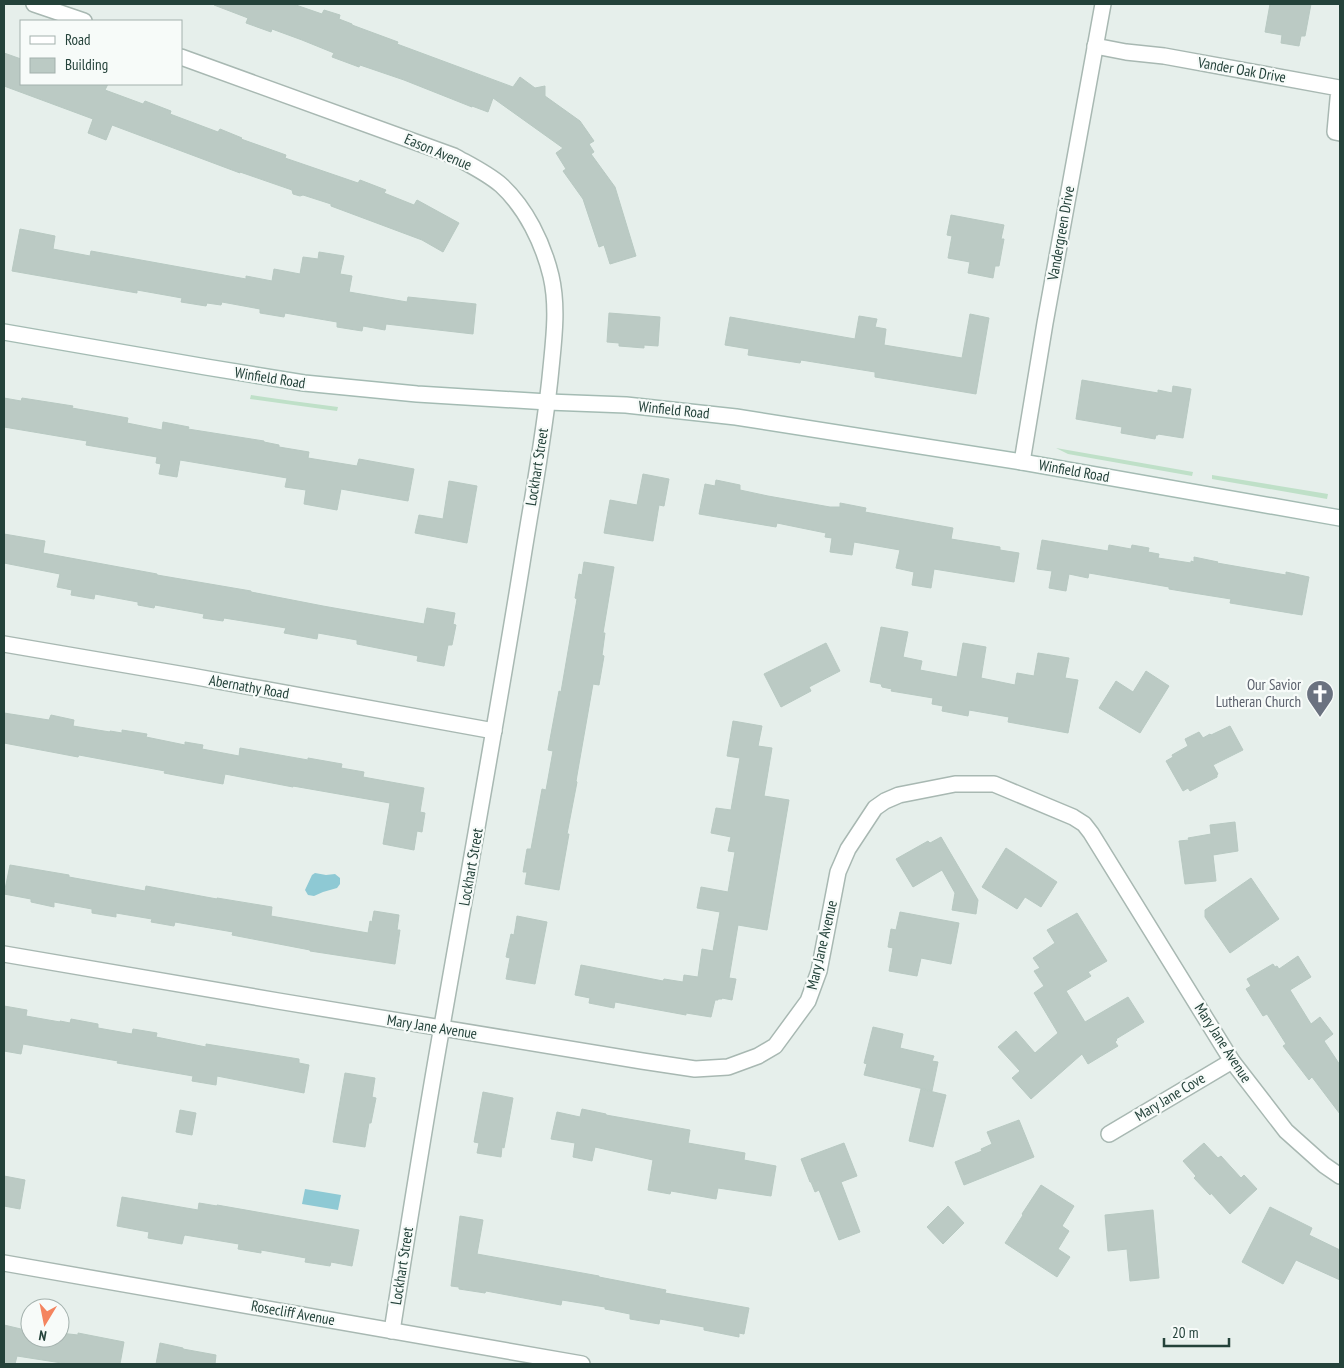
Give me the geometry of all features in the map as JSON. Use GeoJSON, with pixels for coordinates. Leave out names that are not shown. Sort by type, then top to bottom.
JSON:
{"type":"FeatureCollection","features":[{"type":"Feature","properties":{"kind":"street"},"geometry":{"type":"LineString","coordinates":[[34,4],[81,20]]}},
{"type":"Feature","properties":{"kind":"street","name":"Vandergreen Drive"},"geometry":{"type":"LineString","coordinates":[[1022,462],[1046,314],[1103,4]]}},
{"type":"Feature","properties":{"kind":"street","name":"Vander Oak Drive"},"geometry":{"type":"LineString","coordinates":[[1094,46],[1164,56],[1339,88],[1335,132],[1340,133]]}},
{"type":"Feature","properties":{"kind":"street","name":"Eason Avenue"},"geometry":{"type":"LineString","coordinates":[[182,57],[454,156],[502,186],[524,212],[534,229],[551,277],[555,328],[548,402]]}},
{"type":"Feature","properties":{"kind":"street","name":"Winfield Road"},"geometry":{"type":"LineString","coordinates":[[4,332],[281,380],[416,394],[626,405],[706,413],[1022,462],[1340,518]]}},
{"type":"Feature","properties":{"kind":"street","name":"Lockhart Street"},"geometry":{"type":"LineString","coordinates":[[392,1331],[548,402]]}},
{"type":"Feature","properties":{"kind":"street","name":"Abernathy Road"},"geometry":{"type":"LineString","coordinates":[[4,644],[494,731]]}},
{"type":"Feature","properties":{"kind":"street","name":"Mary Jane Avenue"},"geometry":{"type":"LineString","coordinates":[[4,954],[695,1069],[728,1067],[758,1056],[775,1046],[808,1001],[819,971],[838,872],[848,849],[875,808],[899,795],[955,784],[994,784],[1073,816],[1084,824],[1232,1061],[1286,1131],[1324,1165],[1340,1176]]}},
{"type":"Feature","properties":{"kind":"street","name":"Mary Jane Cove"},"geometry":{"type":"LineString","coordinates":[[1109,1134],[1232,1061]]}},
{"type":"Feature","properties":{"kind":"street","name":"Rosecliff Avenue"},"geometry":{"type":"LineString","coordinates":[[4,1263],[582,1364]]}},
{"type":"Feature","properties":{"kind":"green space"},"geometry":{"type":"Polygon","coordinates":[[[251,395],[338,407],[337,411],[250,399],[251,395]]]}},
{"type":"Feature","properties":{"kind":"green space"},"geometry":{"type":"Polygon","coordinates":[[[1056,448],[1193,472],[1192,476],[1068,454],[1056,448]]]}},
{"type":"Feature","properties":{"kind":"green space"},"geometry":{"type":"Polygon","coordinates":[[[1212,475],[1328,494],[1327,499],[1212,479],[1212,475]]]}},
{"type":"Feature","properties":{"kind":"water"},"geometry":{"type":"Polygon","coordinates":[[[315,873],[335,874],[340,878],[340,884],[337,888],[314,896],[308,895],[305,890],[312,875],[315,873]]]}},
{"type":"Feature","properties":{"kind":"water"},"geometry":{"type":"Polygon","coordinates":[[[305,1189],[341,1195],[338,1210],[302,1204],[305,1189]]]}},
{"type":"Feature","properties":{"kind":"building"},"geometry":{"type":"Polygon","coordinates":[[[214,4],[293,4],[322,14],[324,10],[340,15],[339,19],[352,25],[398,42],[397,44],[513,87],[520,77],[535,88],[545,86],[545,96],[580,121],[594,141],[589,144],[594,152],[591,154],[615,187],[636,256],[610,264],[604,245],[599,247],[583,199],[563,171],[566,169],[556,153],[563,148],[493,98],[488,112],[472,107],[404,80],[332,57],[334,53],[302,40],[272,29],[271,32],[246,23],[248,18],[214,4]]]}},
{"type":"Feature","properties":{"kind":"building"},"geometry":{"type":"Polygon","coordinates":[[[1270,4],[1311,4],[1305,36],[1301,36],[1299,46],[1281,43],[1282,35],[1265,32],[1270,4]]]}},
{"type":"Feature","properties":{"kind":"building"},"geometry":{"type":"Polygon","coordinates":[[[4,53],[20,59],[20,85],[108,85],[105,90],[143,104],[145,101],[171,111],[170,114],[218,132],[220,129],[241,139],[286,155],[285,158],[358,183],[360,180],[386,190],[384,193],[414,205],[417,200],[459,223],[443,252],[422,240],[331,206],[331,204],[303,195],[293,194],[292,190],[240,173],[112,125],[106,140],[88,133],[93,119],[4,86],[4,53]]]}},
{"type":"Feature","properties":{"kind":"building"},"geometry":{"type":"Polygon","coordinates":[[[951,215],[1004,225],[1001,239],[1004,239],[999,266],[995,266],[993,278],[968,273],[970,262],[948,258],[952,236],[947,235],[951,215]]]}},
{"type":"Feature","properties":{"kind":"building"},"geometry":{"type":"Polygon","coordinates":[[[20,229],[55,236],[53,249],[90,256],[91,251],[246,279],[246,276],[272,281],[274,269],[300,274],[303,257],[318,259],[319,252],[344,256],[340,274],[352,276],[349,292],[407,302],[408,297],[476,304],[473,334],[386,324],[385,330],[363,326],[362,331],[337,327],[337,322],[285,313],[284,317],[260,313],[260,309],[222,302],[221,305],[207,303],[206,306],[181,302],[182,298],[137,290],[137,293],[12,271],[20,229]]]}},
{"type":"Feature","properties":{"kind":"building"},"geometry":{"type":"Polygon","coordinates":[[[609,313],[660,317],[658,346],[644,345],[644,348],[619,346],[619,343],[607,342],[609,313]]]}},
{"type":"Feature","properties":{"kind":"building"},"geometry":{"type":"Polygon","coordinates":[[[970,314],[989,318],[976,394],[875,377],[875,372],[801,360],[800,363],[748,355],[749,349],[725,345],[730,317],[855,339],[859,316],[877,319],[875,327],[886,329],[884,345],[962,358],[970,314]]]}},
{"type":"Feature","properties":{"kind":"building"},"geometry":{"type":"Polygon","coordinates":[[[1082,380],[1158,393],[1158,390],[1172,393],[1173,386],[1191,389],[1183,438],[1158,434],[1155,439],[1121,433],[1122,427],[1076,419],[1082,380]]]}},
{"type":"Feature","properties":{"kind":"building"},"geometry":{"type":"Polygon","coordinates":[[[4,398],[21,401],[22,398],[73,406],[72,408],[128,418],[127,423],[162,430],[163,422],[189,427],[188,429],[264,441],[279,445],[279,447],[309,452],[308,458],[357,466],[359,459],[414,469],[408,501],[341,489],[337,510],[304,504],[306,490],[285,487],[287,478],[180,460],[177,477],[159,474],[161,464],[156,463],[157,457],[86,445],[87,441],[4,427],[4,398]]]}},
{"type":"Feature","properties":{"kind":"building"},"geometry":{"type":"Polygon","coordinates":[[[643,474],[669,479],[664,506],[659,505],[653,541],[604,533],[610,500],[637,505],[643,474]]]}},
{"type":"Feature","properties":{"kind":"building"},"geometry":{"type":"Polygon","coordinates":[[[716,480],[740,485],[740,490],[768,496],[830,507],[840,507],[840,503],[866,508],[865,512],[953,528],[951,539],[1000,547],[1000,550],[1019,553],[1014,582],[934,569],[931,588],[912,585],[914,572],[896,568],[900,550],[854,542],[852,555],[830,552],[832,538],[825,537],[826,533],[777,523],[776,527],[699,514],[705,484],[715,486],[716,480]]]}},
{"type":"Feature","properties":{"kind":"building"},"geometry":{"type":"Polygon","coordinates":[[[449,481],[477,486],[467,543],[415,533],[419,515],[443,519],[449,481]]]}},
{"type":"Feature","properties":{"kind":"building"},"geometry":{"type":"Polygon","coordinates":[[[4,534],[45,541],[43,553],[424,624],[427,608],[455,613],[453,624],[456,625],[452,645],[448,645],[444,666],[417,661],[418,656],[357,644],[357,640],[318,633],[317,639],[284,633],[286,628],[224,618],[223,621],[203,618],[204,614],[155,605],[154,608],[138,605],[138,602],[95,594],[94,599],[71,595],[72,590],[57,587],[60,574],[4,563],[4,534]]]}},
{"type":"Feature","properties":{"kind":"building"},"geometry":{"type":"Polygon","coordinates":[[[1042,540],[1108,551],[1109,545],[1131,549],[1132,545],[1149,548],[1148,552],[1159,554],[1158,558],[1191,563],[1191,561],[1194,562],[1194,557],[1286,575],[1286,572],[1309,577],[1302,615],[1230,603],[1231,599],[1089,573],[1088,578],[1069,574],[1066,591],[1049,588],[1052,571],[1037,569],[1042,540]]]}},
{"type":"Feature","properties":{"kind":"building"},"geometry":{"type":"Polygon","coordinates":[[[584,562],[614,567],[603,633],[605,633],[602,655],[604,656],[599,685],[593,684],[559,890],[525,884],[527,872],[523,872],[527,849],[531,849],[542,789],[546,790],[553,751],[548,750],[559,691],[561,692],[577,599],[575,598],[579,574],[582,575],[584,562]]]}},
{"type":"Feature","properties":{"kind":"building"},"geometry":{"type":"Polygon","coordinates":[[[881,627],[908,632],[903,657],[922,661],[920,670],[957,677],[963,643],[986,647],[981,678],[1015,685],[1017,673],[1034,676],[1038,653],[1069,658],[1065,678],[1078,680],[1068,733],[1008,722],[1009,717],[969,710],[968,716],[942,711],[943,706],[932,704],[933,698],[891,691],[892,689],[882,687],[881,684],[870,682],[881,627]]]}},
{"type":"Feature","properties":{"kind":"building"},"geometry":{"type":"Polygon","coordinates":[[[826,643],[840,671],[809,687],[811,691],[781,707],[764,674],[826,643]]]}},
{"type":"Feature","properties":{"kind":"building"},"geometry":{"type":"Polygon","coordinates":[[[1146,671],[1169,686],[1140,733],[1099,708],[1116,681],[1133,692],[1146,671]]]}},
{"type":"Feature","properties":{"kind":"building"},"geometry":{"type":"Polygon","coordinates":[[[4,713],[49,720],[51,715],[74,720],[73,726],[110,732],[122,733],[122,730],[147,734],[146,737],[185,745],[185,742],[203,745],[202,749],[239,756],[240,748],[342,764],[341,768],[364,772],[363,777],[424,788],[420,812],[425,813],[422,832],[417,831],[414,850],[383,844],[390,803],[225,774],[223,784],[164,773],[165,771],[4,743],[4,713]]]}},
{"type":"Feature","properties":{"kind":"building"},"geometry":{"type":"Polygon","coordinates":[[[733,721],[762,726],[758,746],[772,748],[764,796],[789,800],[767,930],[738,925],[729,978],[736,979],[732,1000],[722,998],[715,1000],[711,1017],[686,1013],[686,1015],[615,1002],[614,1008],[589,1003],[590,998],[575,995],[581,965],[663,981],[664,979],[683,982],[684,975],[698,977],[702,949],[713,951],[720,912],[697,908],[701,887],[728,892],[735,852],[728,851],[731,837],[711,833],[716,808],[731,810],[740,758],[727,756],[733,721]]]}},
{"type":"Feature","properties":{"kind":"building"},"geometry":{"type":"Polygon","coordinates":[[[1230,726],[1243,750],[1213,765],[1218,774],[1217,777],[1190,791],[1188,788],[1183,791],[1166,761],[1173,757],[1172,755],[1188,746],[1185,739],[1199,732],[1203,738],[1230,726]]]}},
{"type":"Feature","properties":{"kind":"building"},"geometry":{"type":"Polygon","coordinates":[[[1235,822],[1238,851],[1213,855],[1216,881],[1185,884],[1179,841],[1211,834],[1210,825],[1235,822]]]}},
{"type":"Feature","properties":{"kind":"building"},"geometry":{"type":"Polygon","coordinates":[[[941,837],[978,900],[976,914],[952,910],[955,893],[942,870],[913,887],[896,859],[928,841],[930,843],[941,837]]]}},
{"type":"Feature","properties":{"kind":"building"},"geometry":{"type":"Polygon","coordinates":[[[1006,848],[1057,882],[1041,907],[1025,897],[1017,909],[982,887],[1006,848]]]}},
{"type":"Feature","properties":{"kind":"building"},"geometry":{"type":"Polygon","coordinates":[[[10,865],[145,891],[146,886],[272,907],[271,916],[368,933],[374,911],[399,915],[397,930],[400,930],[395,964],[310,951],[232,935],[233,932],[175,922],[174,926],[151,922],[152,919],[116,913],[116,917],[92,913],[92,909],[54,902],[54,907],[31,902],[31,899],[4,894],[10,865]]]}},
{"type":"Feature","properties":{"kind":"building"},"geometry":{"type":"Polygon","coordinates":[[[1251,878],[1279,919],[1230,953],[1205,917],[1205,910],[1251,878]]]}},
{"type":"Feature","properties":{"kind":"building"},"geometry":{"type":"Polygon","coordinates":[[[900,912],[959,923],[951,964],[921,958],[917,976],[889,971],[893,948],[888,947],[891,929],[896,930],[900,912]]]}},
{"type":"Feature","properties":{"kind":"building"},"geometry":{"type":"Polygon","coordinates":[[[1077,913],[1107,961],[1088,972],[1091,976],[1066,991],[1085,1022],[1128,997],[1144,1022],[1116,1039],[1115,1042],[1118,1046],[1088,1064],[1082,1054],[1031,1099],[1012,1078],[1020,1071],[998,1047],[1016,1031],[1035,1053],[1058,1033],[1034,993],[1044,986],[1034,971],[1040,968],[1033,958],[1055,943],[1047,930],[1077,913]]]}},
{"type":"Feature","properties":{"kind":"building"},"geometry":{"type":"Polygon","coordinates":[[[517,916],[547,922],[535,984],[506,979],[510,958],[506,957],[511,934],[514,935],[517,916]]]}},
{"type":"Feature","properties":{"kind":"building"},"geometry":{"type":"Polygon","coordinates":[[[1298,956],[1311,977],[1290,990],[1311,1024],[1320,1017],[1333,1034],[1324,1041],[1340,1065],[1340,1114],[1312,1077],[1309,1080],[1283,1046],[1286,1044],[1267,1014],[1263,1016],[1246,989],[1251,986],[1247,979],[1273,964],[1279,969],[1298,956]]]}},
{"type":"Feature","properties":{"kind":"building"},"geometry":{"type":"Polygon","coordinates":[[[4,1006],[27,1010],[26,1016],[70,1023],[71,1019],[98,1024],[98,1028],[132,1034],[133,1029],[157,1033],[156,1037],[206,1047],[206,1044],[299,1059],[299,1063],[309,1065],[304,1093],[217,1076],[216,1085],[192,1081],[193,1076],[23,1044],[21,1054],[4,1051],[4,1006]]]}},
{"type":"Feature","properties":{"kind":"building"},"geometry":{"type":"Polygon","coordinates":[[[873,1027],[903,1034],[900,1048],[934,1056],[932,1061],[938,1062],[932,1091],[864,1075],[867,1064],[864,1063],[873,1027]]]}},
{"type":"Feature","properties":{"kind":"building"},"geometry":{"type":"Polygon","coordinates":[[[345,1073],[375,1078],[372,1097],[376,1098],[365,1147],[333,1142],[345,1073]]]}},
{"type":"Feature","properties":{"kind":"building"},"geometry":{"type":"Polygon","coordinates":[[[921,1089],[946,1095],[933,1147],[909,1141],[921,1089]]]}},
{"type":"Feature","properties":{"kind":"building"},"geometry":{"type":"Polygon","coordinates":[[[483,1092],[513,1098],[501,1157],[477,1153],[479,1143],[474,1142],[483,1092]]]}},
{"type":"Feature","properties":{"kind":"building"},"geometry":{"type":"Polygon","coordinates":[[[582,1109],[690,1130],[688,1143],[745,1153],[744,1160],[776,1166],[771,1196],[718,1188],[716,1199],[671,1191],[670,1194],[648,1190],[653,1160],[595,1147],[592,1161],[573,1157],[575,1143],[551,1139],[557,1112],[580,1117],[582,1109]]]}},
{"type":"Feature","properties":{"kind":"building"},"geometry":{"type":"Polygon","coordinates":[[[180,1110],[196,1113],[192,1135],[176,1132],[180,1110]]]}},
{"type":"Feature","properties":{"kind":"building"},"geometry":{"type":"Polygon","coordinates":[[[1019,1120],[1034,1157],[964,1185],[955,1162],[982,1151],[981,1149],[992,1144],[987,1132],[1019,1120]]]}},
{"type":"Feature","properties":{"kind":"building"},"geometry":{"type":"Polygon","coordinates":[[[844,1143],[857,1176],[841,1182],[860,1232],[839,1240],[819,1190],[815,1192],[801,1159],[844,1143]]]}},
{"type":"Feature","properties":{"kind":"building"},"geometry":{"type":"Polygon","coordinates":[[[1204,1143],[1218,1158],[1221,1156],[1241,1178],[1244,1175],[1257,1189],[1230,1214],[1194,1178],[1196,1176],[1183,1161],[1204,1143]]]}},
{"type":"Feature","properties":{"kind":"building"},"geometry":{"type":"Polygon","coordinates":[[[4,1176],[25,1180],[20,1209],[4,1206],[4,1176]]]}},
{"type":"Feature","properties":{"kind":"building"},"geometry":{"type":"Polygon","coordinates":[[[1041,1185],[1074,1206],[1062,1226],[1069,1231],[1058,1249],[1070,1257],[1057,1277],[1005,1243],[1041,1185]]]}},
{"type":"Feature","properties":{"kind":"building"},"geometry":{"type":"Polygon","coordinates":[[[122,1197],[198,1210],[199,1203],[217,1205],[359,1230],[352,1266],[331,1262],[330,1266],[305,1262],[306,1258],[261,1250],[261,1253],[238,1249],[239,1244],[185,1235],[182,1244],[148,1238],[149,1232],[117,1226],[122,1197]]]}},
{"type":"Feature","properties":{"kind":"building"},"geometry":{"type":"Polygon","coordinates":[[[948,1206],[964,1223],[943,1244],[927,1227],[948,1206]]]}},
{"type":"Feature","properties":{"kind":"building"},"geometry":{"type":"Polygon","coordinates":[[[1270,1207],[1312,1228],[1309,1235],[1340,1250],[1340,1280],[1296,1260],[1283,1284],[1242,1262],[1270,1207]]]}},
{"type":"Feature","properties":{"kind":"building"},"geometry":{"type":"Polygon","coordinates":[[[1153,1210],[1159,1278],[1130,1281],[1127,1249],[1108,1251],[1105,1215],[1153,1210]]]}},
{"type":"Feature","properties":{"kind":"building"},"geometry":{"type":"Polygon","coordinates":[[[460,1216],[483,1220],[477,1254],[599,1276],[666,1290],[665,1293],[749,1308],[744,1334],[739,1333],[739,1337],[704,1330],[704,1327],[660,1319],[659,1324],[630,1319],[630,1314],[605,1309],[605,1307],[562,1300],[561,1305],[486,1291],[485,1293],[459,1289],[459,1287],[451,1286],[460,1216]]]}},
{"type":"Feature","properties":{"kind":"building"},"geometry":{"type":"Polygon","coordinates":[[[4,1325],[20,1329],[20,1348],[70,1348],[70,1334],[78,1335],[78,1333],[124,1342],[120,1364],[68,1364],[17,1356],[15,1364],[4,1364],[4,1325]]]}},
{"type":"Feature","properties":{"kind":"building"},"geometry":{"type":"Polygon","coordinates":[[[160,1343],[216,1355],[215,1364],[156,1364],[160,1343]]]}},
{"type":"Feature","properties":{"kind":"place","name":"Our Savior Lutheran Church"},"geometry":{"type":"Point","coordinates":[1320,718]}}]}
